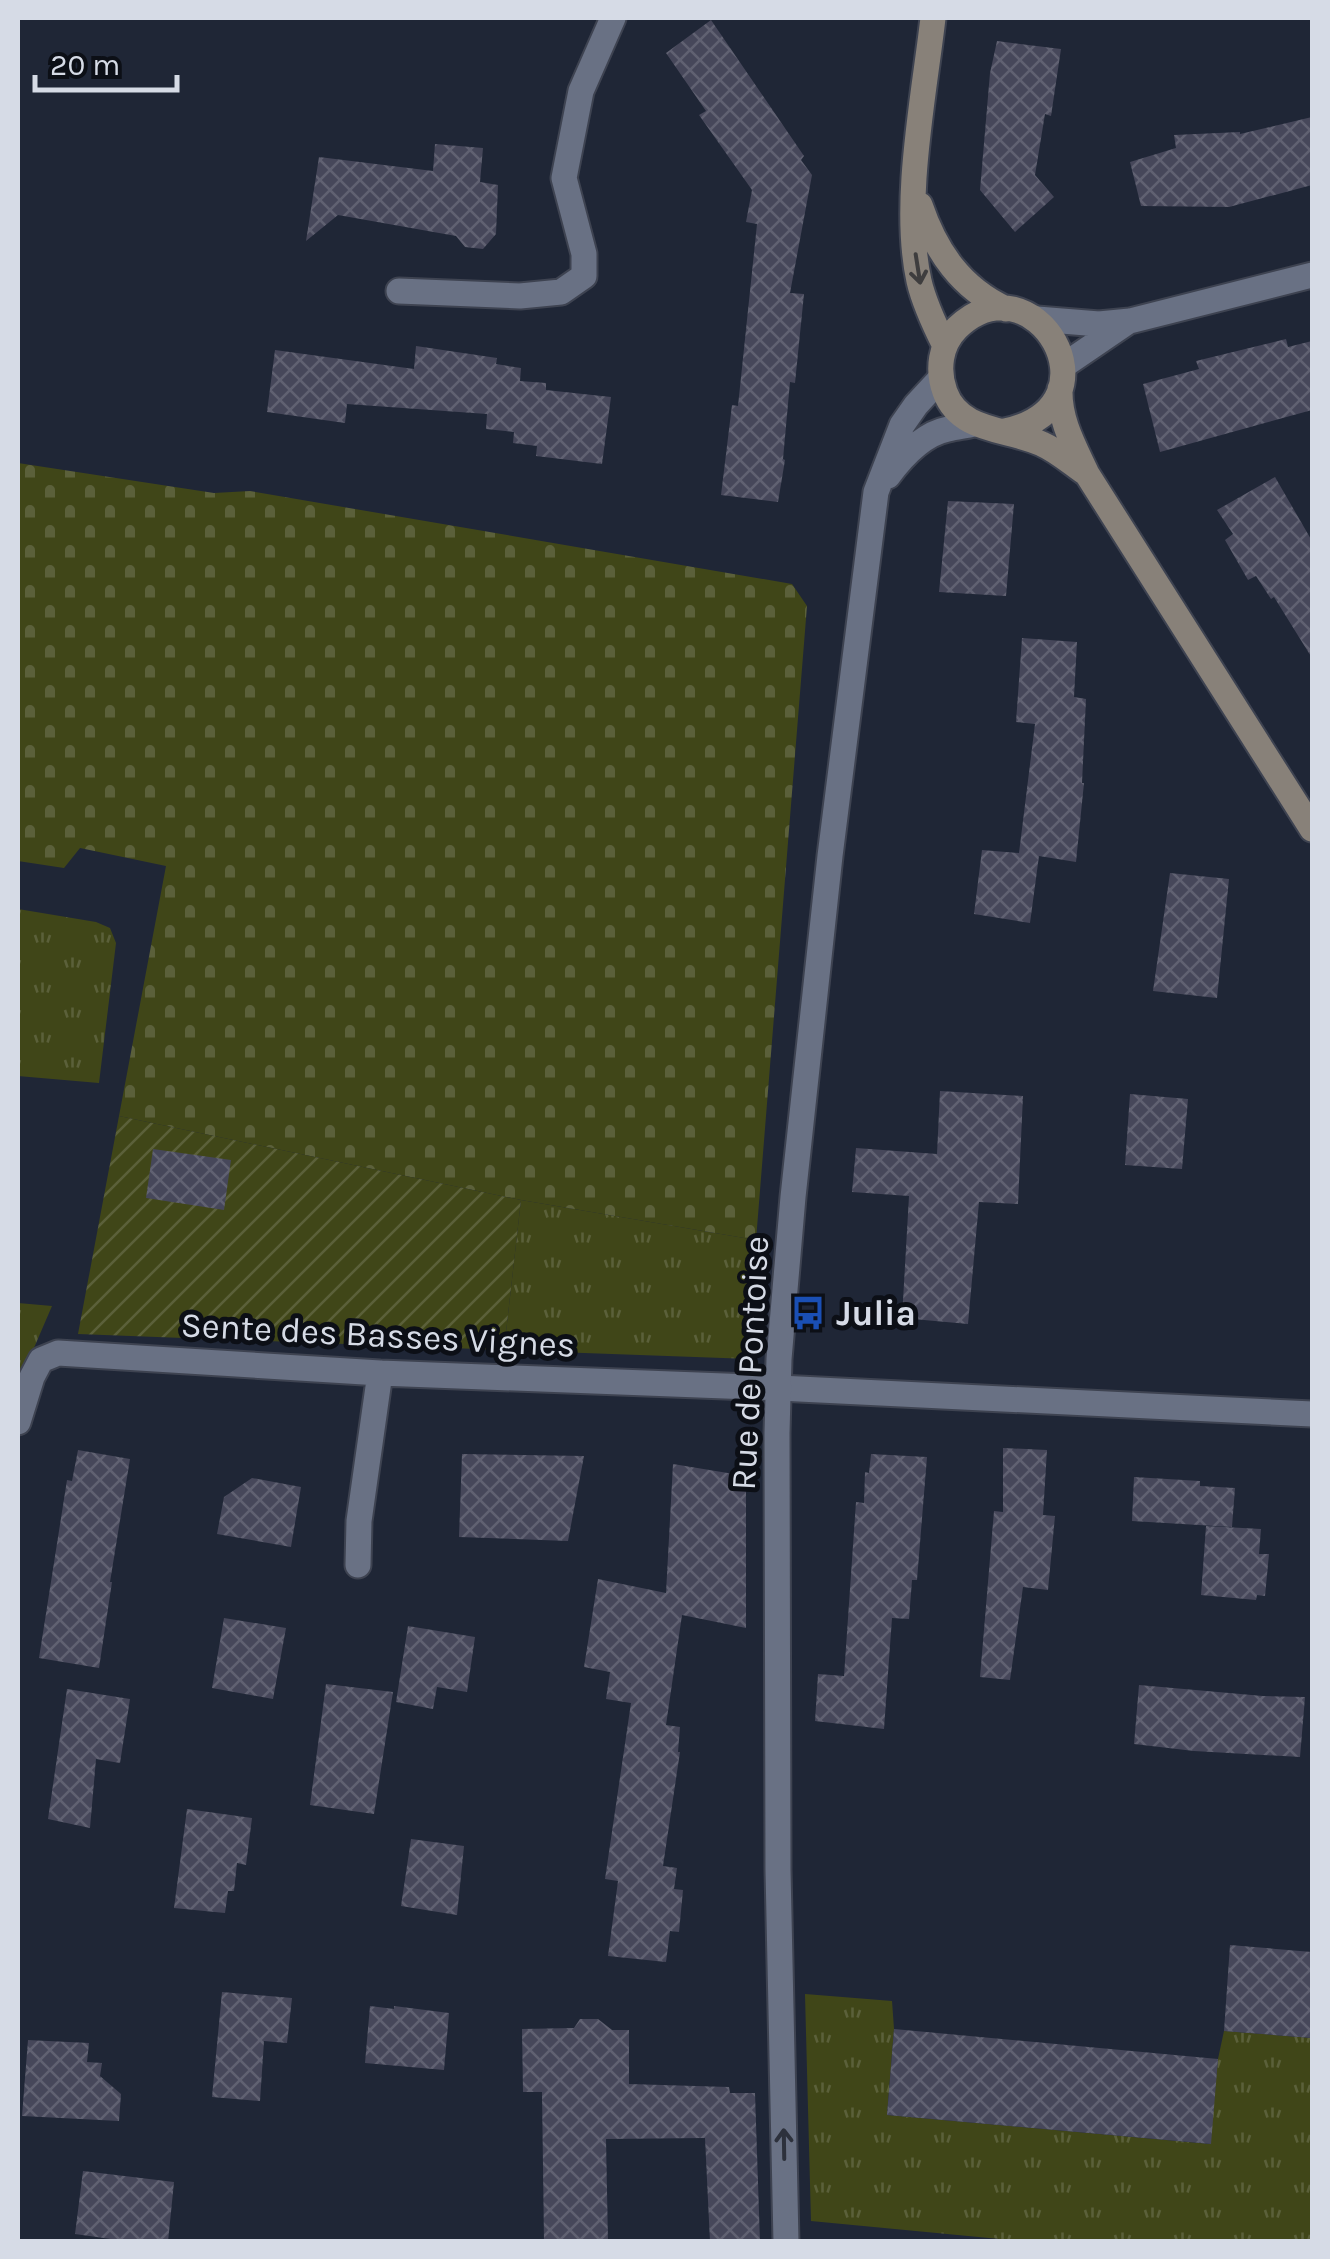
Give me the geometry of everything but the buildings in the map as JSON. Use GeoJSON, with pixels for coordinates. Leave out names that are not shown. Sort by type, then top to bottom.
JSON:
{"type":"FeatureCollection","features":[{"type":"Feature","properties":{"kind":"main road"},"geometry":{"type":"LineString","coordinates":[[933,18],[914,188],[914,223],[920,283],[944,346]]}},
{"type":"Feature","properties":{"kind":"main road"},"geometry":{"type":"LineString","coordinates":[[914,188],[932,233],[960,277],[1006,309]]}},
{"type":"Feature","properties":{"kind":"main road"},"geometry":{"type":"LineString","coordinates":[[1087,474],[1045,445],[974,424],[958,412],[946,396],[941,378],[944,346],[952,333],[976,314],[1006,309],[1022,312],[1050,332],[1059,348],[1064,423],[1087,474],[1312,829]]}},
{"type":"Feature","properties":{"kind":"main road"},"geometry":{"type":"LineString","coordinates":[[1005,431],[1023,427],[1052,406],[1061,378]]}},
{"type":"Feature","properties":{"kind":"street"},"geometry":{"type":"LineString","coordinates":[[399,291],[520,296],[560,292],[584,276],[584,254],[564,178],[580,91],[614,18]]}},
{"type":"Feature","properties":{"kind":"street"},"geometry":{"type":"LineString","coordinates":[[1037,320],[1099,324],[1130,321],[1312,275]]}},
{"type":"Feature","properties":{"kind":"street"},"geometry":{"type":"LineString","coordinates":[[1061,378],[1130,321]]}},
{"type":"Feature","properties":{"kind":"street","name":"Rue de Pontoise"},"geometry":{"type":"LineString","coordinates":[[786,2242],[780,1987],[778,1388],[793,1197],[840,766],[876,492],[902,425],[941,378]]}},
{"type":"Feature","properties":{"kind":"street"},"geometry":{"type":"LineString","coordinates":[[876,492],[899,462],[923,440],[942,430],[974,424]]}},
{"type":"Feature","properties":{"kind":"street","name":"Sente des Basses Vignes"},"geometry":{"type":"LineString","coordinates":[[18,1422],[42,1360],[58,1353],[380,1373],[1312,1414]]}},
{"type":"Feature","properties":{"kind":"street"},"geometry":{"type":"LineString","coordinates":[[358,1565],[360,1521],[380,1373]]}},
{"type":"Feature","properties":{"kind":"green space"},"geometry":{"type":"Polygon","coordinates":[[[18,463],[214,493],[250,491],[792,584],[807,606],[756,1240],[521,1200],[119,1116],[166,866],[80,848],[64,868],[18,861],[18,463]]]}},
{"type":"Feature","properties":{"kind":"green space"},"geometry":{"type":"Polygon","coordinates":[[[18,909],[96,922],[110,928],[116,943],[99,1083],[18,1076],[18,909]]]}},
{"type":"Feature","properties":{"kind":"green space"},"geometry":{"type":"Polygon","coordinates":[[[119,1116],[521,1200],[504,1350],[78,1334],[119,1116]]]}},
{"type":"Feature","properties":{"kind":"green space"},"geometry":{"type":"Polygon","coordinates":[[[521,1200],[756,1240],[751,1359],[504,1350],[521,1200]]]}},
{"type":"Feature","properties":{"kind":"green space"},"geometry":{"type":"Polygon","coordinates":[[[18,1303],[52,1306],[18,1385],[18,1303]]]}},
{"type":"Feature","properties":{"kind":"green space"},"geometry":{"type":"Polygon","coordinates":[[[805,1994],[892,2001],[894,2029],[887,2115],[1210,2144],[1224,2031],[1312,2038],[1312,2241],[1032,2242],[811,2221],[805,1994]]]}},
{"type":"Feature","properties":{"kind":"place","name":"Julia"},"geometry":{"type":"Point","coordinates":[808,1313]}}]}
